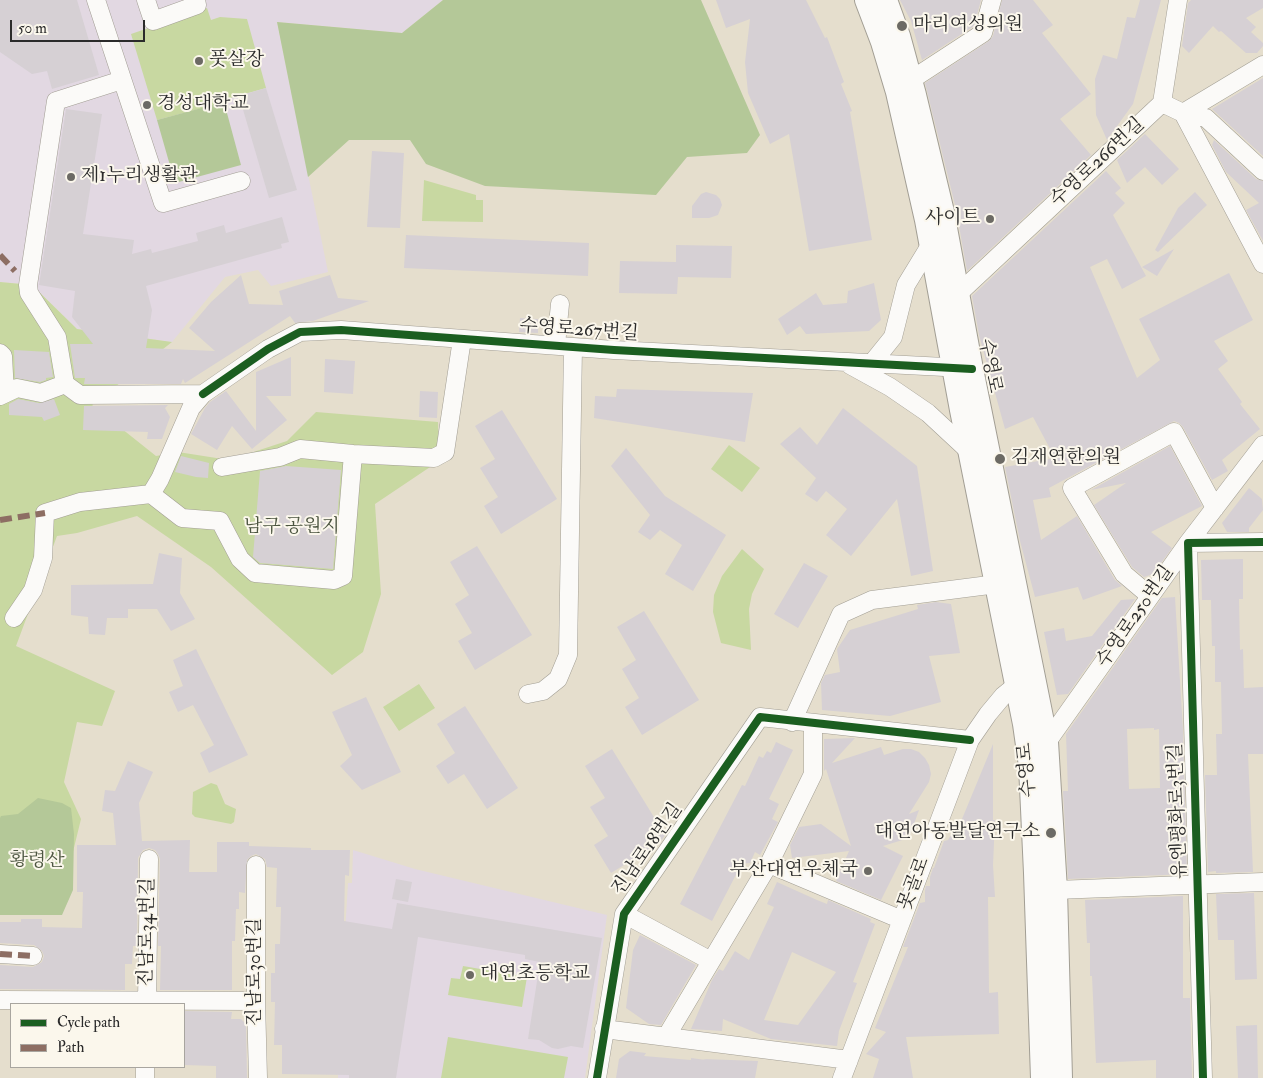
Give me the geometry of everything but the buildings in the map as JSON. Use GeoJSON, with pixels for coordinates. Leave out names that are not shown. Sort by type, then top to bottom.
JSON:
{"type":"FeatureCollection","features":[{"type":"Feature","properties":{"kind":"main road","name":"수영로"},"geometry":{"type":"LineString","coordinates":[[866,0],[882,42],[897,92],[931,244],[962,368],[1026,678],[1040,984],[1042,1078]]}},
{"type":"Feature","properties":{"kind":"main road","name":"수영로"},"geometry":{"type":"LineString","coordinates":[[886,0],[911,80],[943,212],[959,293],[962,368],[970,452],[997,584],[1047,742],[1056,890],[1061,1078]]}},
{"type":"Feature","properties":{"kind":"street"},"geometry":{"type":"LineString","coordinates":[[96,0],[163,202],[241,181]]}},
{"type":"Feature","properties":{"kind":"street"},"geometry":{"type":"LineString","coordinates":[[146,0],[153,21],[197,5],[196,0]]}},
{"type":"Feature","properties":{"kind":"street"},"geometry":{"type":"LineString","coordinates":[[911,80],[983,33],[992,0]]}},
{"type":"Feature","properties":{"kind":"street","name":"수영로266번길"},"geometry":{"type":"LineString","coordinates":[[959,293],[1162,103],[1178,0]]}},
{"type":"Feature","properties":{"kind":"street"},"geometry":{"type":"LineString","coordinates":[[1184,113],[1263,65]]}},
{"type":"Feature","properties":{"kind":"street"},"geometry":{"type":"LineString","coordinates":[[122,80],[56,101],[28,285],[29,293],[57,337],[66,384],[80,395],[203,394]]}},
{"type":"Feature","properties":{"kind":"street"},"geometry":{"type":"LineString","coordinates":[[1162,103],[1184,113],[1206,118],[1263,171]]}},
{"type":"Feature","properties":{"kind":"street"},"geometry":{"type":"LineString","coordinates":[[1184,113],[1263,264]]}},
{"type":"Feature","properties":{"kind":"street"},"geometry":{"type":"LineString","coordinates":[[872,363],[893,337],[906,285],[931,244]]}},
{"type":"Feature","properties":{"kind":"street"},"geometry":{"type":"LineString","coordinates":[[528,694],[543,691],[558,679],[568,655],[565,346],[560,304]]}},
{"type":"Feature","properties":{"kind":"street","name":"수영로267번길"},"geometry":{"type":"LineString","coordinates":[[151,494],[160,479],[191,408],[203,394],[268,349],[300,332],[341,330],[565,346],[962,368]]}},
{"type":"Feature","properties":{"kind":"street"},"geometry":{"type":"LineString","coordinates":[[222,467],[280,457],[300,449],[434,458],[445,452],[462,339]]}},
{"type":"Feature","properties":{"kind":"street"},"geometry":{"type":"LineString","coordinates":[[0,353],[3,356],[3,395],[17,388],[41,394],[66,384]]}},
{"type":"Feature","properties":{"kind":"street"},"geometry":{"type":"LineString","coordinates":[[846,362],[890,387],[928,413],[970,452]]}},
{"type":"Feature","properties":{"kind":"street"},"geometry":{"type":"LineString","coordinates":[[1150,596],[1124,574],[1072,488],[1174,432],[1215,508]]}},
{"type":"Feature","properties":{"kind":"street","name":"수영로250번길"},"geometry":{"type":"LineString","coordinates":[[1047,742],[1188,543],[1263,446]]}},
{"type":"Feature","properties":{"kind":"street"},"geometry":{"type":"LineString","coordinates":[[14,618],[33,590],[43,558],[45,513],[80,502],[151,494],[182,518],[220,521],[240,559],[255,573],[334,580],[343,576],[353,454]]}},
{"type":"Feature","properties":{"kind":"street"},"geometry":{"type":"LineString","coordinates":[[1188,543],[1263,542]]}},
{"type":"Feature","properties":{"kind":"street","name":"유엔평화로3번길"},"geometry":{"type":"LineString","coordinates":[[1188,543],[1203,1078]]}},
{"type":"Feature","properties":{"kind":"street"},"geometry":{"type":"LineString","coordinates":[[970,740],[792,722],[841,614],[872,600],[997,584]]}},
{"type":"Feature","properties":{"kind":"street","name":"못골로"},"geometry":{"type":"LineString","coordinates":[[842,1078],[970,740],[988,714],[1004,696],[1026,678]]}},
{"type":"Feature","properties":{"kind":"street","name":"진남로18번길"},"geometry":{"type":"LineString","coordinates":[[597,1078],[624,914],[760,717],[792,722]]}},
{"type":"Feature","properties":{"kind":"street"},"geometry":{"type":"LineString","coordinates":[[666,1037],[769,864],[813,774],[813,724]]}},
{"type":"Feature","properties":{"kind":"street","name":"진남로34번길"},"geometry":{"type":"LineString","coordinates":[[147,1002],[150,859]]}},
{"type":"Feature","properties":{"kind":"street"},"geometry":{"type":"LineString","coordinates":[[769,864],[902,920]]}},
{"type":"Feature","properties":{"kind":"street","name":"진남로30번길"},"geometry":{"type":"LineString","coordinates":[[256,865],[258,1078]]}},
{"type":"Feature","properties":{"kind":"street"},"geometry":{"type":"LineString","coordinates":[[1056,890],[1263,882]]}},
{"type":"Feature","properties":{"kind":"street"},"geometry":{"type":"LineString","coordinates":[[624,914],[711,961]]}},
{"type":"Feature","properties":{"kind":"street"},"geometry":{"type":"LineString","coordinates":[[0,954],[33,956]]}},
{"type":"Feature","properties":{"kind":"street"},"geometry":{"type":"LineString","coordinates":[[0,1000],[256,1002]]}},
{"type":"Feature","properties":{"kind":"street"},"geometry":{"type":"LineString","coordinates":[[604,1029],[849,1060]]}},
{"type":"Feature","properties":{"kind":"shaded area","name":"경성대학교"},"geometry":{"type":"Polygon","coordinates":[[[0,0],[443,0],[402,33],[277,22],[328,272],[271,286],[258,270],[225,277],[172,342],[77,329],[32,285],[0,282],[0,0]]]}},
{"type":"Feature","properties":{"kind":"shaded area","name":"대연초등학교"},"geometry":{"type":"Polygon","coordinates":[[[353,850],[415,869],[607,915],[585,1078],[338,1078],[338,1047],[348,883],[352,883],[353,850]]]}},
{"type":"Feature","properties":{"kind":"green space"},"geometry":{"type":"Polygon","coordinates":[[[443,0],[701,0],[760,135],[747,153],[687,157],[656,195],[485,186],[426,164],[410,140],[349,140],[308,177],[277,22],[402,33],[443,0]]]}},
{"type":"Feature","properties":{"kind":"green space","name":"풋살장"},"geometry":{"type":"Polygon","coordinates":[[[207,8],[211,20],[220,17],[247,19],[266,88],[223,100],[224,102],[222,103],[157,120],[131,34],[207,8]]]}},
{"type":"Feature","properties":{"kind":"green space"},"geometry":{"type":"Polygon","coordinates":[[[224,102],[241,165],[175,183],[157,120],[224,102]]]}},
{"type":"Feature","properties":{"kind":"green space"},"geometry":{"type":"Polygon","coordinates":[[[424,180],[476,195],[476,200],[483,200],[483,222],[422,221],[424,180]]]}},
{"type":"Feature","properties":{"kind":"green space","name":"남구 공원지"},"geometry":{"type":"Polygon","coordinates":[[[0,282],[32,285],[77,329],[172,342],[92,405],[156,456],[178,452],[229,460],[287,441],[316,412],[438,422],[439,461],[375,504],[381,594],[363,652],[332,675],[211,567],[137,516],[77,533],[57,536],[16,646],[115,691],[102,726],[77,722],[64,782],[81,819],[61,901],[0,910],[0,282]]]}},
{"type":"Feature","properties":{"kind":"green space"},"geometry":{"type":"Polygon","coordinates":[[[729,445],[760,468],[742,492],[711,469],[729,445]]]}},
{"type":"Feature","properties":{"kind":"green space"},"geometry":{"type":"Polygon","coordinates":[[[742,549],[764,569],[752,594],[749,609],[751,650],[721,643],[713,612],[714,595],[722,576],[742,549]]]}},
{"type":"Feature","properties":{"kind":"green space"},"geometry":{"type":"Polygon","coordinates":[[[419,684],[435,708],[399,731],[383,707],[419,684]]]}},
{"type":"Feature","properties":{"kind":"green space"},"geometry":{"type":"Polygon","coordinates":[[[211,783],[217,785],[225,804],[236,809],[234,822],[231,824],[195,817],[192,814],[193,792],[211,783]]]}},
{"type":"Feature","properties":{"kind":"green space","name":"황령산"},"geometry":{"type":"Polygon","coordinates":[[[38,798],[62,803],[71,808],[74,834],[73,890],[62,915],[0,915],[0,818],[1,816],[18,814],[38,798]]]}},
{"type":"Feature","properties":{"kind":"green space"},"geometry":{"type":"Polygon","coordinates":[[[463,966],[527,977],[522,1007],[448,995],[451,978],[460,979],[463,966]]]}},
{"type":"Feature","properties":{"kind":"green space"},"geometry":{"type":"Polygon","coordinates":[[[448,1037],[568,1057],[564,1078],[441,1078],[448,1037]]]}},
{"type":"Feature","properties":{"kind":"marked path"},"geometry":{"type":"LineString","coordinates":[[0,255],[15,271]]}},
{"type":"Feature","properties":{"kind":"marked path"},"geometry":{"type":"LineString","coordinates":[[0,520],[45,513]]}},
{"type":"Feature","properties":{"kind":"marked path"},"geometry":{"type":"LineString","coordinates":[[0,954],[33,956]]}},
{"type":"Feature","properties":{"kind":"cycle path"},"geometry":{"type":"LineString","coordinates":[[203,394],[268,349],[300,332],[341,330],[614,350],[972,369]]}},
{"type":"Feature","properties":{"kind":"cycle path"},"geometry":{"type":"LineString","coordinates":[[1203,1078],[1188,543],[1263,542]]}},
{"type":"Feature","properties":{"kind":"cycle path"},"geometry":{"type":"LineString","coordinates":[[597,1078],[624,914],[760,717],[970,740]]}},
{"type":"Feature","properties":{"kind":"place","name":"마리여성의원"},"geometry":{"type":"Point","coordinates":[902,26]}},
{"type":"Feature","properties":{"kind":"place","name":"풋살장"},"geometry":{"type":"Point","coordinates":[199,61]}},
{"type":"Feature","properties":{"kind":"place","name":"경성대학교"},"geometry":{"type":"Point","coordinates":[147,105]}},
{"type":"Feature","properties":{"kind":"place","name":"제1누리생활관"},"geometry":{"type":"Point","coordinates":[71,177]}},
{"type":"Feature","properties":{"kind":"place","name":"사이트"},"geometry":{"type":"Point","coordinates":[990,219]}},
{"type":"Feature","properties":{"kind":"place","name":"김재연한의원"},"geometry":{"type":"Point","coordinates":[1000,459]}},
{"type":"Feature","properties":{"kind":"place","name":"대연아동발달연구소"},"geometry":{"type":"Point","coordinates":[1051,833]}},
{"type":"Feature","properties":{"kind":"place","name":"부산대연우체국"},"geometry":{"type":"Point","coordinates":[868,871]}},
{"type":"Feature","properties":{"kind":"place","name":"대연초등학교"},"geometry":{"type":"Point","coordinates":[470,975]}}]}
